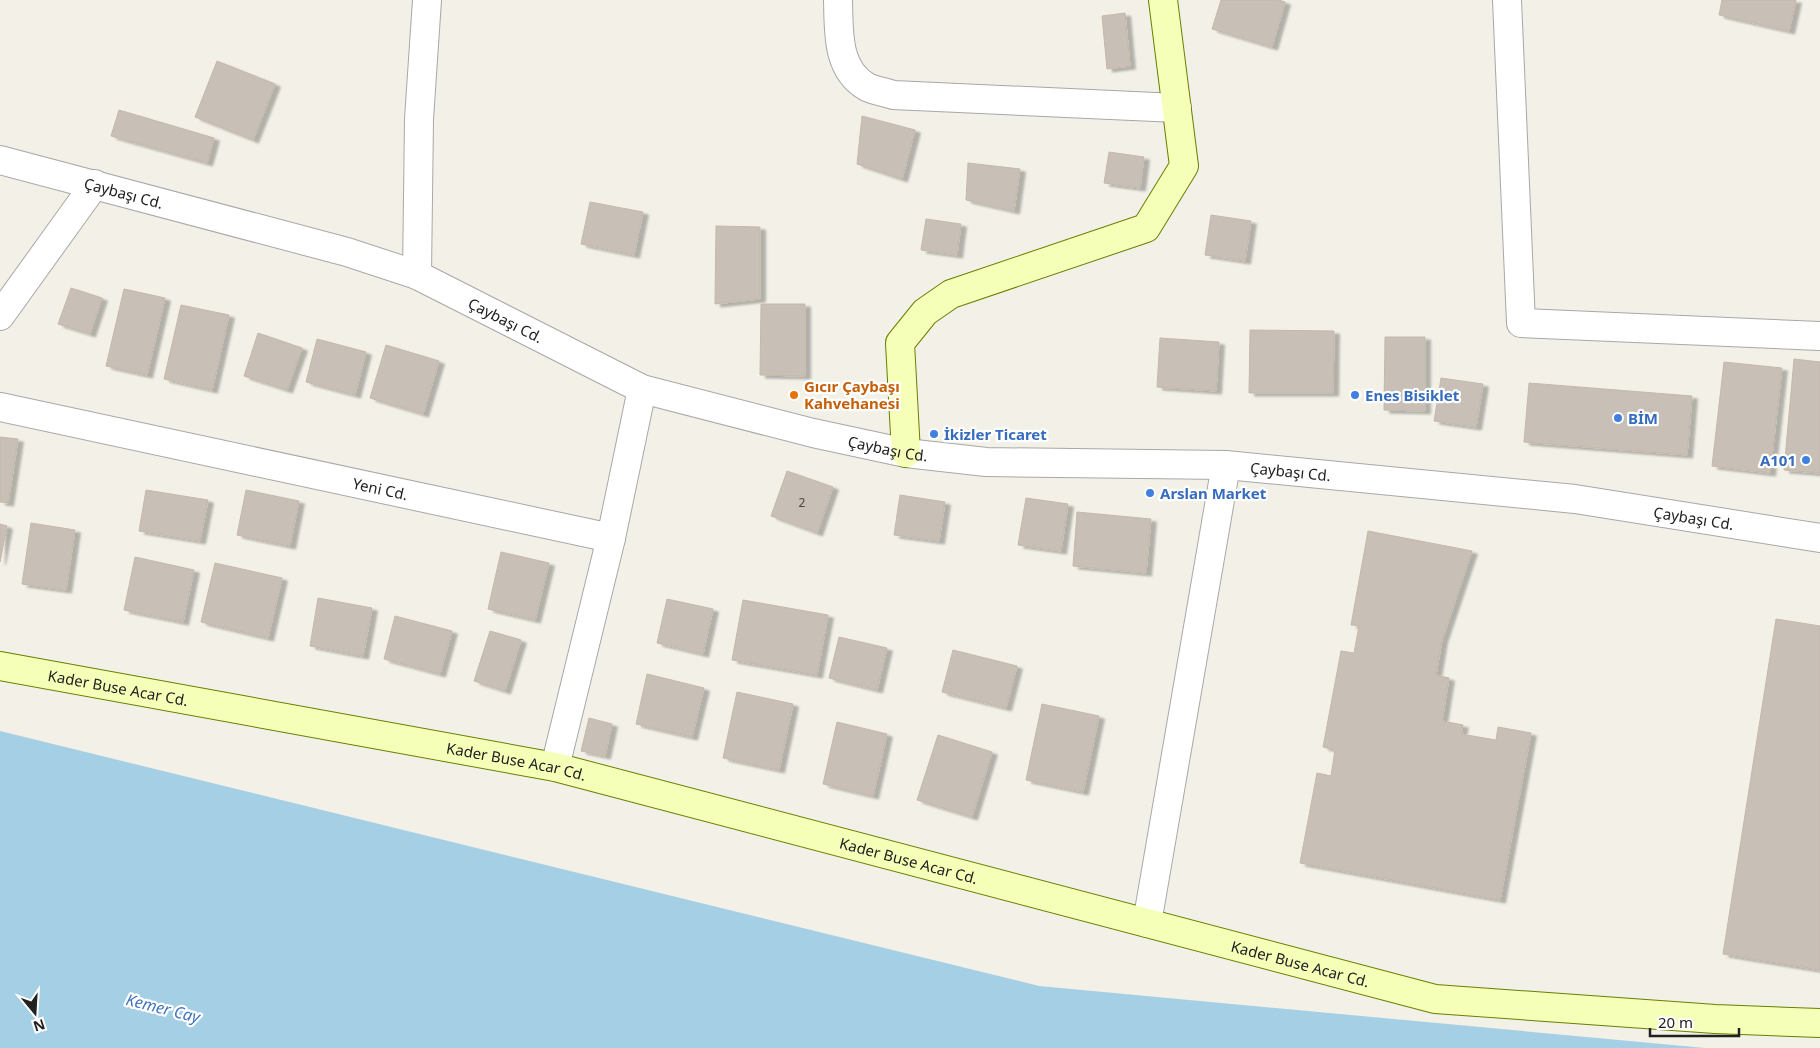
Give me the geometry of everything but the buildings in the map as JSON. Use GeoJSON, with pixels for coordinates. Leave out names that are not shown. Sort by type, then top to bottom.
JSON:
{"type":"FeatureCollection","features":[{"type":"Feature","properties":{"kind":"street"},"geometry":{"type":"LineString","coordinates":[[417,275],[419,119],[427,0]]}},
{"type":"Feature","properties":{"kind":"street"},"geometry":{"type":"LineString","coordinates":[[838,0],[839,36],[843,59],[854,76],[868,87],[893,95],[1177,108]]}},
{"type":"Feature","properties":{"kind":"street"},"geometry":{"type":"LineString","coordinates":[[906,453],[900,343],[924,312],[951,294],[1146,228],[1184,166],[1163,0]]}},
{"type":"Feature","properties":{"kind":"street"},"geometry":{"type":"LineString","coordinates":[[1507,0],[1521,323],[1820,336]]}},
{"type":"Feature","properties":{"kind":"street","name":"Çaybaşı Cd."},"geometry":{"type":"LineString","coordinates":[[0,160],[347,252],[417,275],[642,389],[813,433],[906,453],[986,462],[1226,465],[1574,499],[1820,538]]}},
{"type":"Feature","properties":{"kind":"street"},"geometry":{"type":"LineString","coordinates":[[0,316],[95,184]]}},
{"type":"Feature","properties":{"kind":"street"},"geometry":{"type":"LineString","coordinates":[[555,767],[611,538],[642,389]]}},
{"type":"Feature","properties":{"kind":"street","name":"Yeni Cd."},"geometry":{"type":"LineString","coordinates":[[0,407],[611,538]]}},
{"type":"Feature","properties":{"kind":"street"},"geometry":{"type":"LineString","coordinates":[[1146,923],[1226,465]]}},
{"type":"Feature","properties":{"kind":"street","name":"Kader Buse Acar Cd."},"geometry":{"type":"LineString","coordinates":[[0,666],[555,767],[1435,999],[1715,1019],[1820,1023]]}},
{"type":"Feature","properties":{"kind":"water","name":"Kemer Cay"},"geometry":{"type":"Polygon","coordinates":[[[0,731],[1039,986],[1705,1048],[0,1048],[0,731]]]}},
{"type":"Feature","properties":{"kind":"place","name":"Gıcır Çaybaşı Kahvehanesi"},"geometry":{"type":"Point","coordinates":[794,395]}},
{"type":"Feature","properties":{"kind":"place","name":"Enes Bisiklet"},"geometry":{"type":"Point","coordinates":[1355,395]}},
{"type":"Feature","properties":{"kind":"place","name":"BİM"},"geometry":{"type":"Point","coordinates":[1618,418]}},
{"type":"Feature","properties":{"kind":"place","name":"İkizler Ticaret"},"geometry":{"type":"Point","coordinates":[934,434]}},
{"type":"Feature","properties":{"kind":"place","name":"A101"},"geometry":{"type":"Point","coordinates":[1806,460]}},
{"type":"Feature","properties":{"kind":"place","name":"Arslan Market"},"geometry":{"type":"Point","coordinates":[1150,493]}}]}
